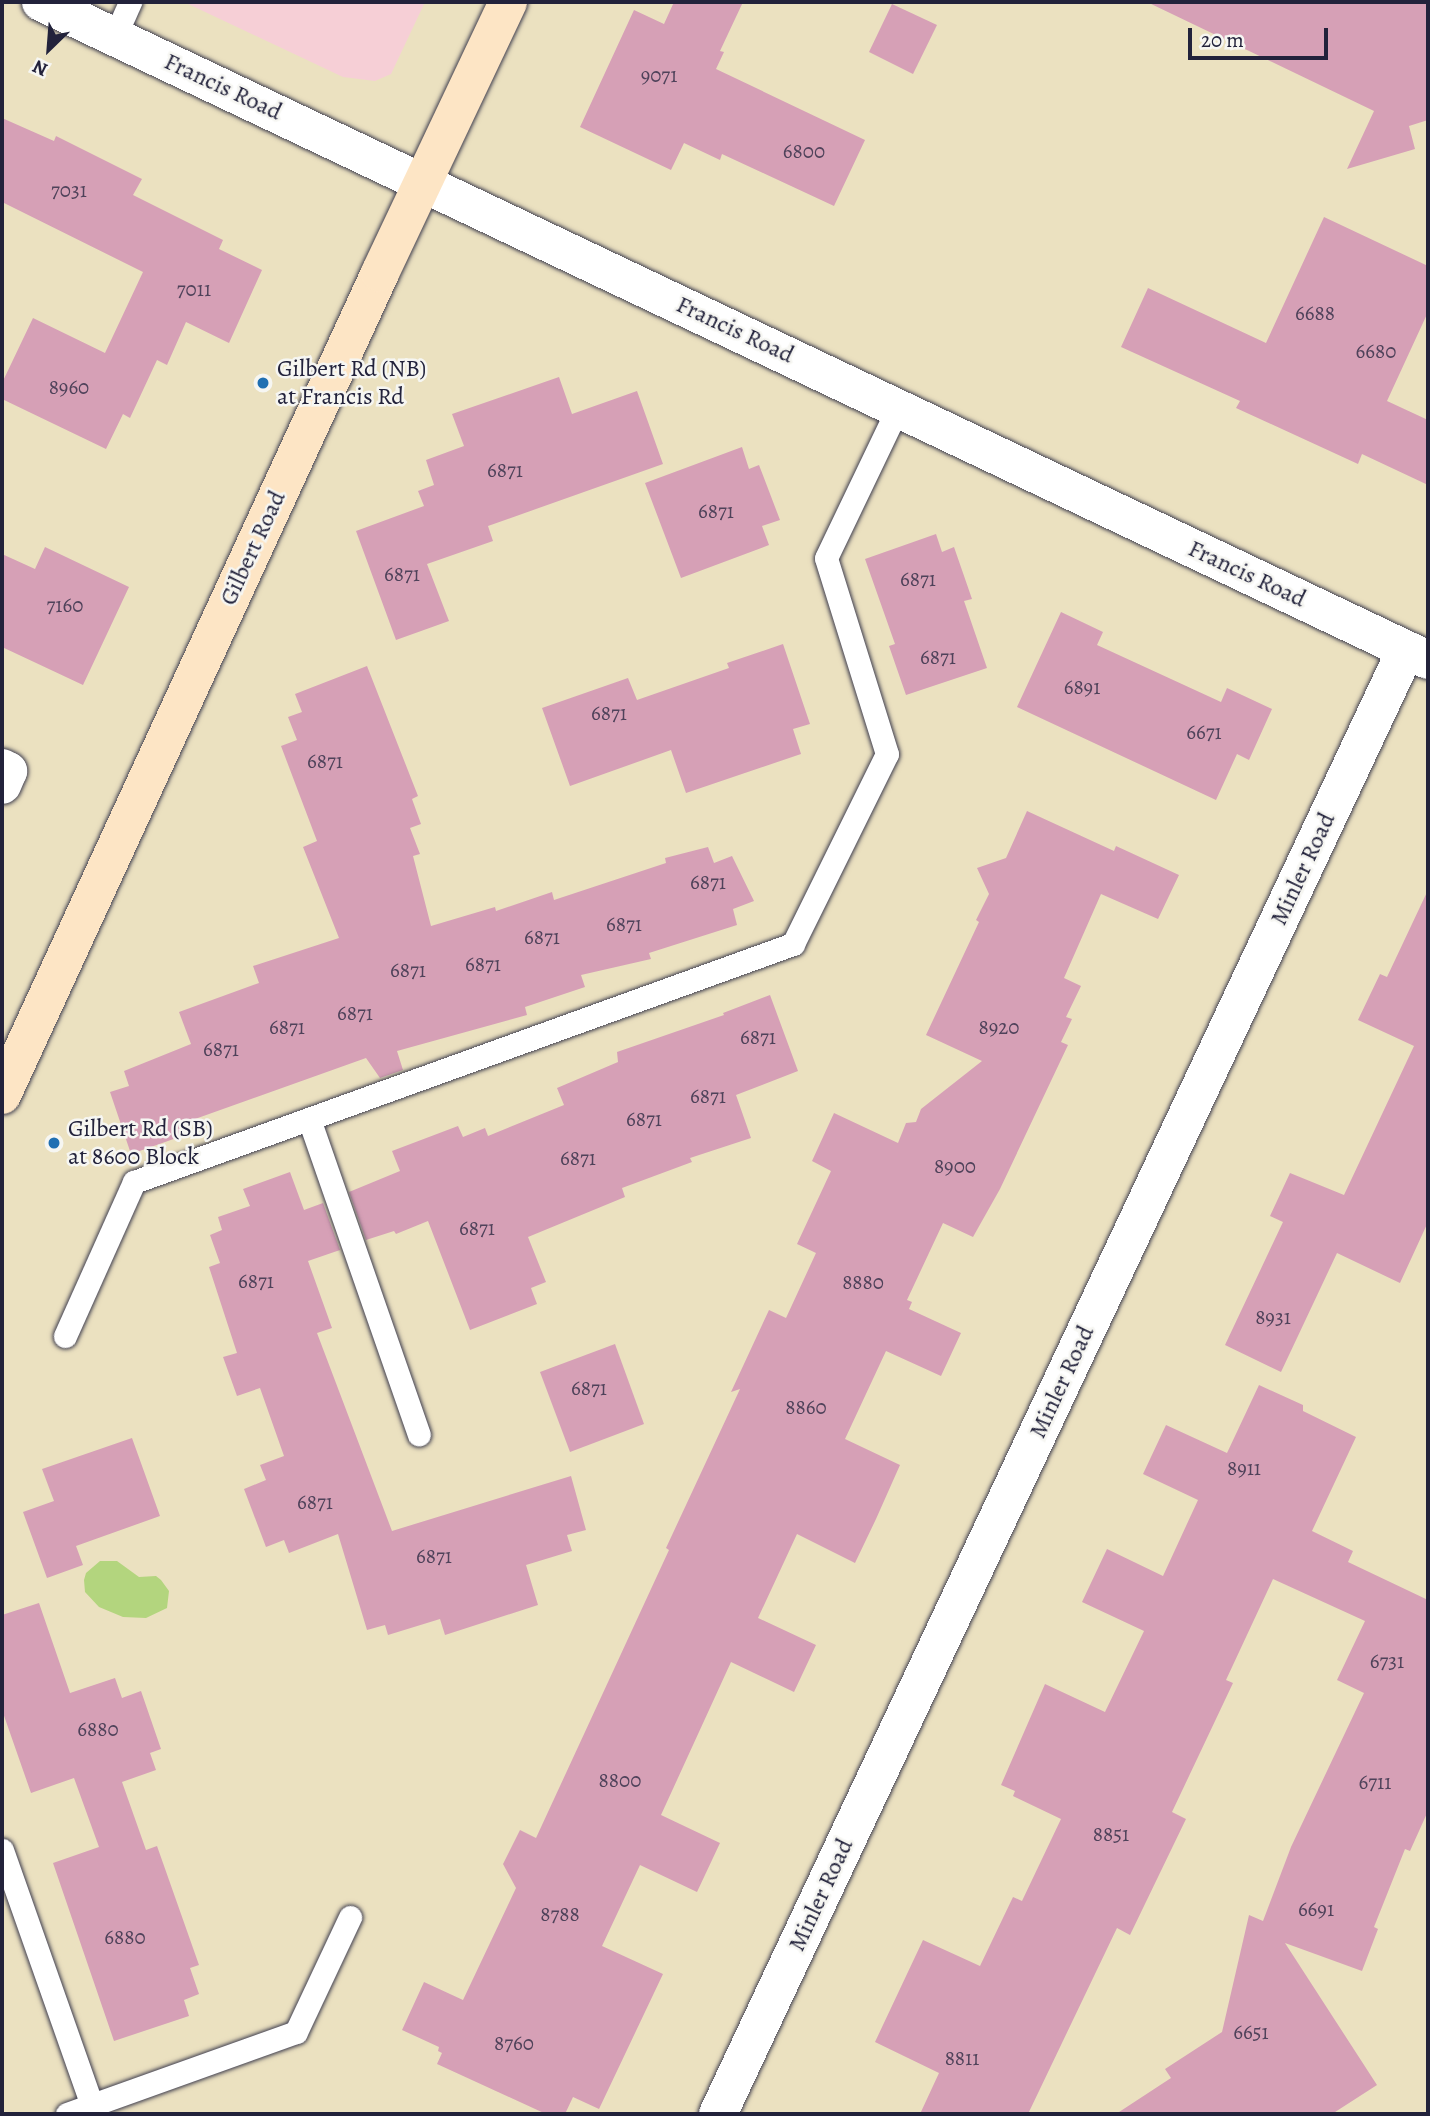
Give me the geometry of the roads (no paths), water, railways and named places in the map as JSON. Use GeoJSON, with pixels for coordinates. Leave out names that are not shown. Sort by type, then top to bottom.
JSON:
{"type":"FeatureCollection","features":[{"type":"Feature","properties":{"kind":"main road","name":"Gilbert Road"},"geometry":{"type":"LineString","coordinates":[[2,1096],[422,182],[508,2]]}},
{"type":"Feature","properties":{"kind":"street","name":"Francis Road"},"geometry":{"type":"LineString","coordinates":[[41,2],[1417,655]]}},
{"type":"Feature","properties":{"kind":"street","name":"Minler Road"},"geometry":{"type":"LineString","coordinates":[[718,2114],[1417,655]]}},
{"type":"Feature","properties":{"kind":"lane"},"geometry":{"type":"LineString","coordinates":[[115,36],[130,2]]}},
{"type":"Feature","properties":{"kind":"lane"},"geometry":{"type":"LineString","coordinates":[[65,1336],[134,1182],[793,944],[887,754],[826,558],[898,408]]}},
{"type":"Feature","properties":{"kind":"lane"},"geometry":{"type":"LineString","coordinates":[[309,1119],[419,1434]]}},
{"type":"Feature","properties":{"kind":"lane"},"geometry":{"type":"LineString","coordinates":[[2,1850],[92,2105]]}},
{"type":"Feature","properties":{"kind":"lane"},"geometry":{"type":"LineString","coordinates":[[67,2114],[296,2032],[350,1917]]}},
{"type":"Feature","properties":{"kind":"place","name":"Gilbert Rd (NB) at Francis Rd"},"geometry":{"type":"Point","coordinates":[263,383]}},
{"type":"Feature","properties":{"kind":"place","name":"Gilbert Rd (SB) at 8600 Block"},"geometry":{"type":"Point","coordinates":[54,1143]}}]}
